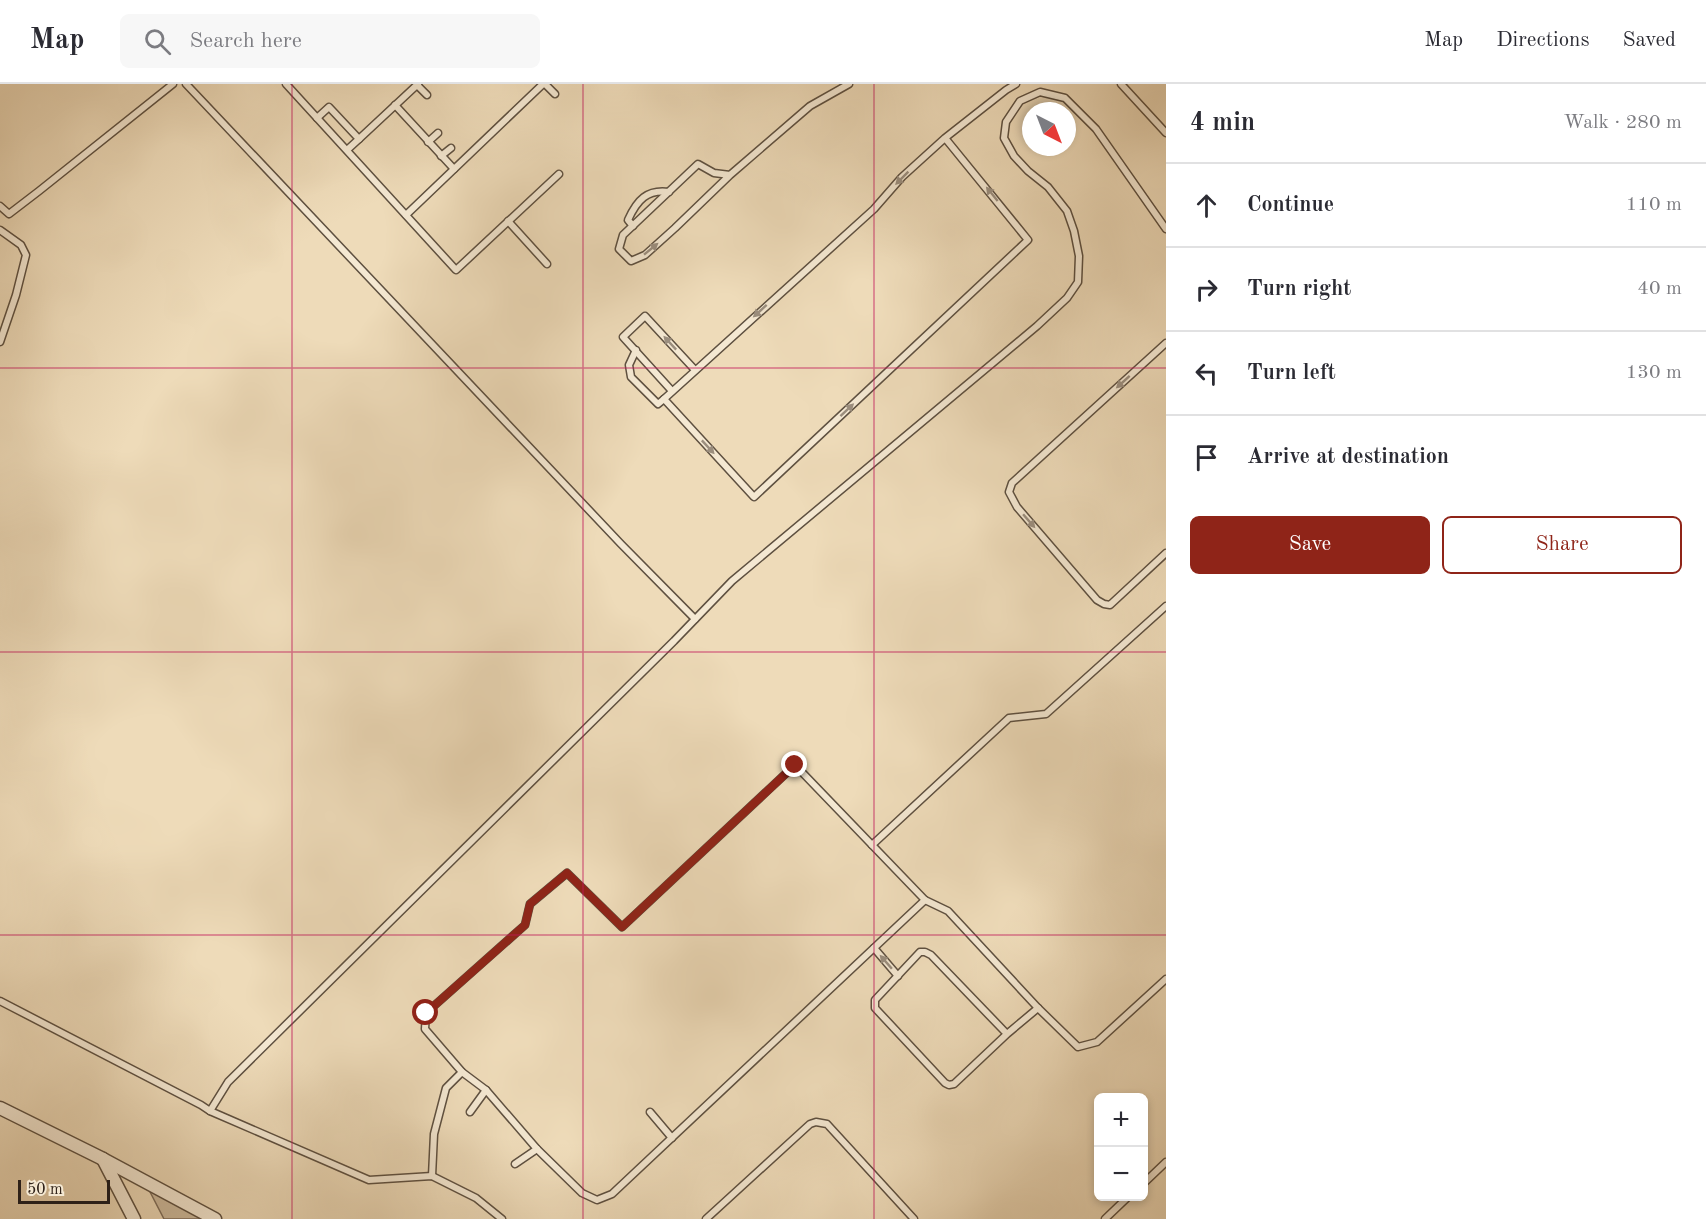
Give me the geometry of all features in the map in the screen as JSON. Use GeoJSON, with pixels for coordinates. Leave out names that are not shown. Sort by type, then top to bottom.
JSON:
{"type":"FeatureCollection","features":[{"type":"Feature","properties":{"kind":"street"},"geometry":{"type":"LineString","coordinates":[[0,1108],[215,1219]]}},
{"type":"Feature","properties":{"kind":"street"},"geometry":{"type":"LineString","coordinates":[[102,1159],[134,1219]]}},
{"type":"Feature","properties":{"kind":"lane"},"geometry":{"type":"LineString","coordinates":[[0,206],[9,214],[173,84]]}},
{"type":"Feature","properties":{"kind":"lane"},"geometry":{"type":"LineString","coordinates":[[186,84],[621,544],[695,619]]}},
{"type":"Feature","properties":{"kind":"lane"},"geometry":{"type":"LineString","coordinates":[[286,84],[456,270],[559,174]]}},
{"type":"Feature","properties":{"kind":"lane"},"geometry":{"type":"LineString","coordinates":[[347,150],[417,84],[427,95]]}},
{"type":"Feature","properties":{"kind":"lane"},"geometry":{"type":"LineString","coordinates":[[406,215],[544,84],[555,94]]}},
{"type":"Feature","properties":{"kind":"lane"},"geometry":{"type":"LineString","coordinates":[[730,175],[714,173],[698,164],[623,235],[619,249],[631,261],[645,255],[730,175],[810,106],[849,84]]}},
{"type":"Feature","properties":{"kind":"lane"},"geometry":{"type":"LineString","coordinates":[[636,350],[629,365],[631,377],[658,404],[874,209],[902,177],[945,138],[1016,84]]}},
{"type":"Feature","properties":{"kind":"lane"},"geometry":{"type":"LineString","coordinates":[[1120,84],[1166,133]]}},
{"type":"Feature","properties":{"kind":"lane"},"geometry":{"type":"LineString","coordinates":[[210,1111],[228,1082],[732,581],[1037,326],[1067,298],[1078,282],[1079,256],[1067,211],[1048,187],[1014,156],[1004,138],[1006,122],[1020,101],[1040,92],[1065,98],[1096,129],[1166,229]]}},
{"type":"Feature","properties":{"kind":"lane"},"geometry":{"type":"LineString","coordinates":[[394,105],[454,169]]}},
{"type":"Feature","properties":{"kind":"lane"},"geometry":{"type":"LineString","coordinates":[[317,118],[329,107],[359,139]]}},
{"type":"Feature","properties":{"kind":"lane"},"geometry":{"type":"LineString","coordinates":[[428,142],[438,133]]}},
{"type":"Feature","properties":{"kind":"lane"},"geometry":{"type":"LineString","coordinates":[[664,399],[754,497],[1028,240],[945,138]]}},
{"type":"Feature","properties":{"kind":"lane"},"geometry":{"type":"LineString","coordinates":[[441,156],[451,148]]}},
{"type":"Feature","properties":{"kind":"lane"},"geometry":{"type":"LineString","coordinates":[[633,226],[628,220],[633,209],[645,195],[657,190],[669,192]]}},
{"type":"Feature","properties":{"kind":"lane"},"geometry":{"type":"LineString","coordinates":[[508,221],[547,264]]}},
{"type":"Feature","properties":{"kind":"lane"},"geometry":{"type":"LineString","coordinates":[[0,230],[21,245],[27,255],[0,342]]}},
{"type":"Feature","properties":{"kind":"lane"},"geometry":{"type":"LineString","coordinates":[[672,391],[623,337],[634,326],[646,316],[695,370]]}},
{"type":"Feature","properties":{"kind":"lane"},"geometry":{"type":"LineString","coordinates":[[1166,343],[1012,483],[1009,492],[1017,507],[1097,600],[1104,604],[1110,605],[1166,553]]}},
{"type":"Feature","properties":{"kind":"lane"},"geometry":{"type":"LineString","coordinates":[[872,845],[1009,718],[1046,714],[1166,606]]}},
{"type":"Feature","properties":{"kind":"lane"},"geometry":{"type":"LineString","coordinates":[[925,900],[612,1194],[597,1200],[582,1193],[537,1149],[486,1090],[462,1072],[425,1029],[426,1013],[525,925],[530,904],[567,873],[622,927],[795,765],[925,900],[948,911],[1038,1008],[1078,1047],[1097,1042],[1166,979]]}},
{"type":"Feature","properties":{"kind":"lane"},"geometry":{"type":"LineString","coordinates":[[874,948],[898,976]]}},
{"type":"Feature","properties":{"kind":"lane"},"geometry":{"type":"LineString","coordinates":[[1007,1034],[931,955],[925,952],[920,952],[875,1000],[876,1008],[949,1085],[954,1084],[1038,1008]]}},
{"type":"Feature","properties":{"kind":"lane"},"geometry":{"type":"LineString","coordinates":[[0,1001],[210,1111],[369,1180],[432,1176],[476,1198],[502,1219]]}},
{"type":"Feature","properties":{"kind":"lane"},"geometry":{"type":"LineString","coordinates":[[432,1176],[434,1134],[446,1088],[462,1072]]}},
{"type":"Feature","properties":{"kind":"lane"},"geometry":{"type":"LineString","coordinates":[[471,1112],[486,1090]]}},
{"type":"Feature","properties":{"kind":"lane"},"geometry":{"type":"LineString","coordinates":[[650,1112],[672,1138]]}},
{"type":"Feature","properties":{"kind":"lane"},"geometry":{"type":"LineString","coordinates":[[706,1219],[810,1124],[816,1122],[827,1124],[914,1219]]}},
{"type":"Feature","properties":{"kind":"lane"},"geometry":{"type":"LineString","coordinates":[[515,1164],[537,1149]]}},
{"type":"Feature","properties":{"kind":"lane"},"geometry":{"type":"LineString","coordinates":[[1148,1178],[1166,1162]]}},
{"type":"Feature","properties":{"kind":"lane"},"geometry":{"type":"LineString","coordinates":[[1105,1219],[1125,1201]]}},
{"type":"Feature","properties":{"kind":"shaded area"},"geometry":{"type":"Polygon","coordinates":[[[148,1188],[203,1219],[164,1219],[148,1188]]]}},
{"type":"Feature","properties":{"kind":"route"},"geometry":{"type":"LineString","coordinates":[[426,1013],[525,925],[530,904],[567,873],[622,927],[795,765]]}}]}
